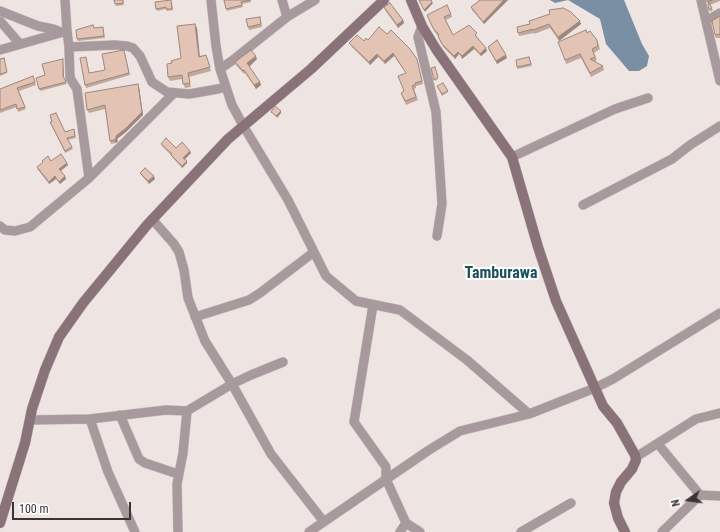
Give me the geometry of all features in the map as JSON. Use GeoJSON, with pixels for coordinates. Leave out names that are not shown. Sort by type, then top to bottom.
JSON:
{"type":"FeatureCollection","features":[{"type":"Feature","properties":{"kind":"main road"},"geometry":{"type":"LineString","coordinates":[[0,522],[4,496],[25,443],[32,409],[45,370],[55,346],[64,330],[83,303],[152,219],[228,139],[311,69],[384,0]]}},
{"type":"Feature","properties":{"kind":"main road"},"geometry":{"type":"LineString","coordinates":[[411,0],[422,26],[436,49],[512,157],[556,301],[603,406],[617,423],[636,457],[632,469],[616,492],[614,503],[618,518],[625,532]]}},
{"type":"Feature","properties":{"kind":"street"},"geometry":{"type":"LineString","coordinates":[[65,0],[64,32],[70,47],[70,78],[77,89],[89,178]]}},
{"type":"Feature","properties":{"kind":"street"},"geometry":{"type":"LineString","coordinates":[[211,0],[220,69],[232,105],[288,200],[326,276],[356,301],[400,310],[467,360],[529,414]]}},
{"type":"Feature","properties":{"kind":"street"},"geometry":{"type":"LineString","coordinates":[[282,0],[287,17]]}},
{"type":"Feature","properties":{"kind":"street"},"geometry":{"type":"LineString","coordinates":[[220,69],[287,17],[315,0]]}},
{"type":"Feature","properties":{"kind":"street"},"geometry":{"type":"LineString","coordinates":[[701,0],[720,81]]}},
{"type":"Feature","properties":{"kind":"street"},"geometry":{"type":"LineString","coordinates":[[0,11],[38,26],[54,28],[64,32]]}},
{"type":"Feature","properties":{"kind":"street"},"geometry":{"type":"LineString","coordinates":[[706,21],[720,13]]}},
{"type":"Feature","properties":{"kind":"street"},"geometry":{"type":"LineString","coordinates":[[0,21],[20,44]]}},
{"type":"Feature","properties":{"kind":"street"},"geometry":{"type":"LineString","coordinates":[[422,26],[418,37],[436,112],[442,204],[437,236]]}},
{"type":"Feature","properties":{"kind":"street"},"geometry":{"type":"LineString","coordinates":[[0,50],[64,32]]}},
{"type":"Feature","properties":{"kind":"street"},"geometry":{"type":"LineString","coordinates":[[70,47],[115,45],[132,48],[140,56],[152,82],[167,92],[174,94],[188,94],[218,90],[225,87]]}},
{"type":"Feature","properties":{"kind":"street"},"geometry":{"type":"LineString","coordinates":[[0,226],[5,230],[15,231],[30,227],[89,178],[174,94]]}},
{"type":"Feature","properties":{"kind":"street"},"geometry":{"type":"LineString","coordinates":[[512,157],[615,109],[648,98]]}},
{"type":"Feature","properties":{"kind":"street"},"geometry":{"type":"LineString","coordinates":[[583,205],[672,159],[690,145],[720,126]]}},
{"type":"Feature","properties":{"kind":"street"},"geometry":{"type":"LineString","coordinates":[[152,219],[179,252],[184,270],[186,292],[205,341],[232,384],[271,454],[324,522]]}},
{"type":"Feature","properties":{"kind":"street"},"geometry":{"type":"LineString","coordinates":[[195,317],[254,296],[314,252]]}},
{"type":"Feature","properties":{"kind":"street"},"geometry":{"type":"LineString","coordinates":[[373,305],[354,422],[386,467],[386,479],[406,523],[420,532]]}},
{"type":"Feature","properties":{"kind":"street"},"geometry":{"type":"LineString","coordinates":[[309,532],[429,450],[460,431],[529,414],[595,388],[619,375],[720,313]]}},
{"type":"Feature","properties":{"kind":"street"},"geometry":{"type":"LineString","coordinates":[[30,420],[90,419],[166,410],[187,411],[232,384],[283,362]]}},
{"type":"Feature","properties":{"kind":"street"},"geometry":{"type":"LineString","coordinates":[[178,532],[176,501],[178,474],[183,454],[187,411]]}},
{"type":"Feature","properties":{"kind":"street"},"geometry":{"type":"LineString","coordinates":[[636,457],[696,419],[720,413]]}},
{"type":"Feature","properties":{"kind":"street"},"geometry":{"type":"LineString","coordinates":[[120,415],[139,459],[178,474]]}},
{"type":"Feature","properties":{"kind":"street"},"geometry":{"type":"LineString","coordinates":[[90,419],[108,472],[135,532]]}},
{"type":"Feature","properties":{"kind":"street"},"geometry":{"type":"LineString","coordinates":[[658,444],[700,495]]}},
{"type":"Feature","properties":{"kind":"street"},"geometry":{"type":"LineString","coordinates":[[662,532],[700,495],[720,496]]}},
{"type":"Feature","properties":{"kind":"street"},"geometry":{"type":"LineString","coordinates":[[524,531],[571,503]]}},
{"type":"Feature","properties":{"kind":"street"},"geometry":{"type":"LineString","coordinates":[[400,532],[406,523]]}},
{"type":"Feature","properties":{"kind":"water"},"geometry":{"type":"Polygon","coordinates":[[[550,0],[568,0],[555,3],[550,0]]]}},
{"type":"Feature","properties":{"kind":"water"},"geometry":{"type":"Polygon","coordinates":[[[568,0],[624,0],[642,44],[649,56],[647,66],[639,71],[629,71],[606,44],[600,19],[568,0]]]}},
{"type":"Feature","properties":{"kind":"building"},"geometry":{"type":"Polygon","coordinates":[[[114,0],[123,0],[123,3],[115,4],[114,0]]]}},
{"type":"Feature","properties":{"kind":"building"},"geometry":{"type":"Polygon","coordinates":[[[171,0],[172,9],[166,9],[166,7],[156,9],[155,2],[171,0]]]}},
{"type":"Feature","properties":{"kind":"building"},"geometry":{"type":"Polygon","coordinates":[[[224,0],[250,0],[241,2],[242,5],[226,9],[224,0]]]}},
{"type":"Feature","properties":{"kind":"building"},"geometry":{"type":"Polygon","coordinates":[[[419,0],[431,0],[432,2],[424,10],[419,0]]]}},
{"type":"Feature","properties":{"kind":"building"},"geometry":{"type":"Polygon","coordinates":[[[480,0],[504,0],[483,22],[471,7],[480,0]]]}},
{"type":"Feature","properties":{"kind":"building"},"geometry":{"type":"Polygon","coordinates":[[[390,3],[403,20],[397,25],[384,7],[390,3]]]}},
{"type":"Feature","properties":{"kind":"building"},"geometry":{"type":"Polygon","coordinates":[[[709,3],[712,8],[709,10],[708,4],[709,3]]]}},
{"type":"Feature","properties":{"kind":"building"},"geometry":{"type":"Polygon","coordinates":[[[447,5],[451,14],[444,17],[453,35],[469,25],[477,33],[475,35],[486,48],[480,54],[473,46],[462,56],[458,52],[454,56],[442,44],[438,36],[439,35],[433,28],[427,15],[447,5]]]}},
{"type":"Feature","properties":{"kind":"building"},"geometry":{"type":"Polygon","coordinates":[[[563,8],[571,12],[580,21],[558,37],[549,24],[533,30],[518,33],[517,27],[530,24],[529,21],[550,14],[549,10],[563,8]]]}},
{"type":"Feature","properties":{"kind":"building"},"geometry":{"type":"Polygon","coordinates":[[[720,16],[720,34],[715,35],[712,21],[720,16]]]}},
{"type":"Feature","properties":{"kind":"building"},"geometry":{"type":"Polygon","coordinates":[[[260,17],[261,24],[248,27],[246,19],[260,17]]]}},
{"type":"Feature","properties":{"kind":"building"},"geometry":{"type":"Polygon","coordinates":[[[195,24],[199,57],[206,55],[210,67],[188,73],[190,83],[183,84],[182,75],[168,77],[167,64],[181,58],[177,26],[195,24]]]}},
{"type":"Feature","properties":{"kind":"building"},"geometry":{"type":"Polygon","coordinates":[[[93,25],[94,28],[103,27],[104,36],[77,39],[76,30],[93,25]]]}},
{"type":"Feature","properties":{"kind":"building"},"geometry":{"type":"Polygon","coordinates":[[[379,27],[387,34],[391,30],[410,49],[417,59],[422,81],[415,83],[415,85],[412,86],[416,97],[405,101],[401,93],[404,91],[398,76],[406,73],[393,53],[384,61],[377,54],[369,62],[349,43],[357,35],[364,41],[366,38],[368,40],[379,27]]]}},
{"type":"Feature","properties":{"kind":"building"},"geometry":{"type":"Polygon","coordinates":[[[586,30],[587,33],[590,31],[597,40],[598,46],[592,49],[595,57],[590,59],[603,66],[590,73],[580,54],[565,60],[558,42],[586,30]]]}},
{"type":"Feature","properties":{"kind":"building"},"geometry":{"type":"Polygon","coordinates":[[[497,40],[506,55],[496,61],[488,47],[497,40]]]}},
{"type":"Feature","properties":{"kind":"building"},"geometry":{"type":"Polygon","coordinates":[[[124,50],[129,73],[85,85],[80,58],[86,57],[89,73],[105,70],[102,54],[124,50]]]}},
{"type":"Feature","properties":{"kind":"building"},"geometry":{"type":"Polygon","coordinates":[[[251,50],[256,56],[247,63],[260,82],[254,85],[244,70],[243,71],[235,62],[251,50]]]}},
{"type":"Feature","properties":{"kind":"building"},"geometry":{"type":"Polygon","coordinates":[[[529,57],[531,64],[517,67],[516,60],[529,57]]]}},
{"type":"Feature","properties":{"kind":"building"},"geometry":{"type":"Polygon","coordinates":[[[4,58],[7,72],[0,74],[0,59],[4,58]]]}},
{"type":"Feature","properties":{"kind":"building"},"geometry":{"type":"Polygon","coordinates":[[[63,59],[63,76],[66,82],[39,89],[36,78],[45,75],[42,64],[63,59]]]}},
{"type":"Feature","properties":{"kind":"building"},"geometry":{"type":"Polygon","coordinates":[[[435,67],[438,77],[434,80],[431,68],[435,67]]]}},
{"type":"Feature","properties":{"kind":"building"},"geometry":{"type":"Polygon","coordinates":[[[33,76],[35,82],[17,88],[25,107],[17,109],[16,104],[0,110],[0,89],[33,76]]]}},
{"type":"Feature","properties":{"kind":"building"},"geometry":{"type":"Polygon","coordinates":[[[443,83],[448,91],[442,94],[437,86],[443,83]]]}},
{"type":"Feature","properties":{"kind":"building"},"geometry":{"type":"Polygon","coordinates":[[[138,84],[142,112],[116,136],[114,140],[110,141],[105,105],[87,110],[85,93],[138,84]]]}},
{"type":"Feature","properties":{"kind":"building"},"geometry":{"type":"Polygon","coordinates":[[[275,106],[281,111],[276,116],[271,112],[275,106]]]}},
{"type":"Feature","properties":{"kind":"building"},"geometry":{"type":"Polygon","coordinates":[[[56,113],[65,132],[74,129],[75,136],[67,138],[72,147],[65,151],[50,122],[52,122],[50,115],[56,113]]]}},
{"type":"Feature","properties":{"kind":"building"},"geometry":{"type":"Polygon","coordinates":[[[166,138],[176,148],[182,142],[190,151],[183,158],[187,161],[182,166],[161,144],[166,138]]]}},
{"type":"Feature","properties":{"kind":"building"},"geometry":{"type":"Polygon","coordinates":[[[61,154],[67,163],[59,169],[65,176],[59,182],[55,176],[49,182],[37,167],[48,156],[51,161],[61,154]]]}},
{"type":"Feature","properties":{"kind":"building"},"geometry":{"type":"Polygon","coordinates":[[[145,168],[154,176],[148,181],[140,173],[145,168]]]}},
{"type":"Feature","properties":{"kind":"district","name":"Tamburawa"},"geometry":{"type":"Point","coordinates":[501,274]}}]}
